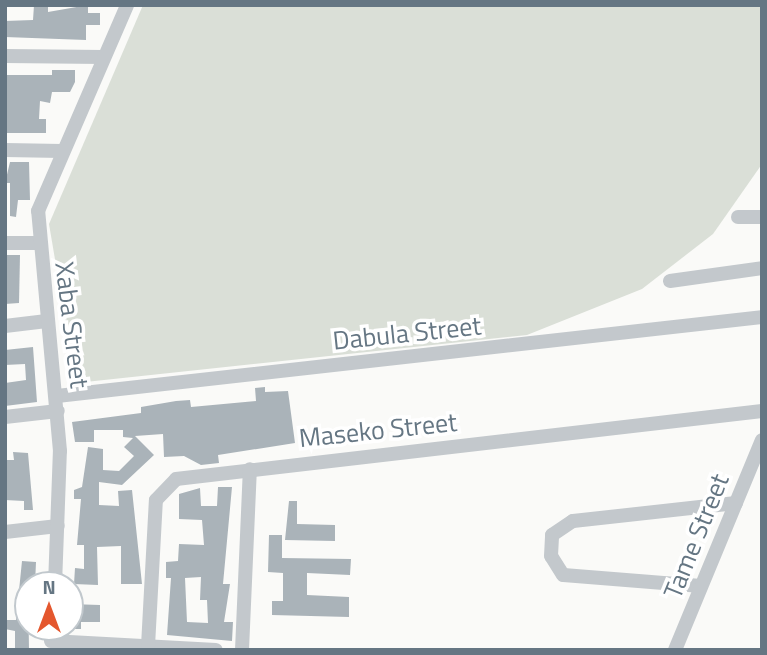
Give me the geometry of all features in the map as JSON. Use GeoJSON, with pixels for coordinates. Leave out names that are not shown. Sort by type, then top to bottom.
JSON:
{"type":"FeatureCollection","features":[{"type":"Feature","properties":{"kind":"street","name":"Xaba Street"},"geometry":{"type":"LineString","coordinates":[[56,571],[58,411],[38,243],[38,211],[127,5]]}},
{"type":"Feature","properties":{"kind":"street"},"geometry":{"type":"LineString","coordinates":[[5,56],[103,57]]}},
{"type":"Feature","properties":{"kind":"street"},"geometry":{"type":"LineString","coordinates":[[5,150],[62,151]]}},
{"type":"Feature","properties":{"kind":"street"},"geometry":{"type":"LineString","coordinates":[[738,217],[762,217]]}},
{"type":"Feature","properties":{"kind":"street"},"geometry":{"type":"LineString","coordinates":[[5,243],[38,243]]}},
{"type":"Feature","properties":{"kind":"street"},"geometry":{"type":"LineString","coordinates":[[670,281],[762,268]]}},
{"type":"Feature","properties":{"kind":"street","name":"Dabula Street"},"geometry":{"type":"LineString","coordinates":[[57,396],[762,317]]}},
{"type":"Feature","properties":{"kind":"street"},"geometry":{"type":"LineString","coordinates":[[5,326],[47,321]]}},
{"type":"Feature","properties":{"kind":"street"},"geometry":{"type":"LineString","coordinates":[[5,417],[58,411]]}},
{"type":"Feature","properties":{"kind":"street","name":"Maseko Street"},"geometry":{"type":"LineString","coordinates":[[148,646],[158,494],[176,479],[762,411]]}},
{"type":"Feature","properties":{"kind":"street","name":"Tame Street"},"geometry":{"type":"LineString","coordinates":[[675,650],[762,440]]}},
{"type":"Feature","properties":{"kind":"street"},"geometry":{"type":"LineString","coordinates":[[242,650],[250,469]]}},
{"type":"Feature","properties":{"kind":"street"},"geometry":{"type":"LineString","coordinates":[[701,586],[563,575],[551,556],[552,535],[573,521],[736,503]]}},
{"type":"Feature","properties":{"kind":"street"},"geometry":{"type":"LineString","coordinates":[[5,532],[58,526]]}},
{"type":"Feature","properties":{"kind":"street"},"geometry":{"type":"LineString","coordinates":[[79,641],[216,650]]}},
{"type":"Feature","properties":{"kind":"shaded area"},"geometry":{"type":"Polygon","coordinates":[[[143,5],[762,5],[762,164],[713,234],[642,289],[527,335],[76,383],[49,224],[143,5]]]}},
{"type":"Feature","properties":{"kind":"building"},"geometry":{"type":"Polygon","coordinates":[[[34,5],[48,5],[48,12],[88,5],[88,13],[100,13],[100,25],[86,25],[86,40],[5,37],[5,21],[33,20],[34,5]]]}},
{"type":"Feature","properties":{"kind":"building"},"geometry":{"type":"Polygon","coordinates":[[[52,70],[75,70],[75,82],[70,92],[52,92],[50,103],[40,101],[39,119],[46,119],[46,133],[5,133],[5,75],[52,75],[52,70]]]}},
{"type":"Feature","properties":{"kind":"building"},"geometry":{"type":"Polygon","coordinates":[[[10,162],[29,162],[30,200],[18,200],[16,217],[10,216],[10,183],[5,183],[10,162]]]}},
{"type":"Feature","properties":{"kind":"building"},"geometry":{"type":"Polygon","coordinates":[[[5,255],[20,255],[19,303],[5,304],[5,255]]]}},
{"type":"Feature","properties":{"kind":"building"},"geometry":{"type":"Polygon","coordinates":[[[33,347],[37,402],[5,406],[5,383],[26,380],[25,364],[5,365],[5,350],[33,347]]]}},
{"type":"Feature","properties":{"kind":"building"},"geometry":{"type":"Polygon","coordinates":[[[265,387],[265,392],[288,391],[295,443],[218,455],[219,463],[201,465],[184,456],[164,457],[163,434],[135,436],[154,455],[122,485],[99,482],[99,505],[119,506],[118,491],[132,490],[142,584],[121,584],[121,546],[97,547],[98,585],[84,584],[84,571],[75,571],[75,568],[84,569],[84,545],[77,545],[81,499],[74,499],[74,490],[82,487],[88,447],[103,449],[103,470],[119,471],[134,456],[124,447],[133,438],[123,437],[123,430],[94,430],[94,442],[75,442],[72,422],[141,413],[141,407],[176,401],[190,400],[191,407],[256,401],[255,388],[265,387]]]}},
{"type":"Feature","properties":{"kind":"building"},"geometry":{"type":"Polygon","coordinates":[[[13,452],[28,453],[33,510],[24,510],[24,501],[5,500],[5,460],[14,460],[13,452]]]}},
{"type":"Feature","properties":{"kind":"building"},"geometry":{"type":"Polygon","coordinates":[[[218,487],[232,487],[223,584],[230,584],[224,622],[233,622],[232,641],[167,635],[171,578],[166,578],[166,562],[178,561],[179,544],[204,545],[202,520],[179,519],[179,494],[200,488],[201,506],[217,506],[218,487]],[[201,577],[185,578],[187,622],[208,623],[207,600],[200,600],[201,577]]]}},
{"type":"Feature","properties":{"kind":"building"},"geometry":{"type":"Polygon","coordinates":[[[289,501],[297,501],[297,524],[335,525],[335,541],[285,540],[289,501]]]}},
{"type":"Feature","properties":{"kind":"building"},"geometry":{"type":"Polygon","coordinates":[[[269,535],[282,535],[282,558],[351,559],[350,575],[307,573],[307,595],[349,597],[349,617],[272,615],[272,601],[283,601],[283,573],[268,572],[269,535]]]}},
{"type":"Feature","properties":{"kind":"building"},"geometry":{"type":"Polygon","coordinates":[[[22,561],[36,562],[36,571],[21,571],[22,561]]]}},
{"type":"Feature","properties":{"kind":"building"},"geometry":{"type":"Polygon","coordinates":[[[84,604],[100,605],[100,622],[84,622],[84,604]]]}},
{"type":"Feature","properties":{"kind":"building"},"geometry":{"type":"Polygon","coordinates":[[[5,620],[14,620],[14,631],[5,629],[5,620]]]}},
{"type":"Feature","properties":{"kind":"building"},"geometry":{"type":"Polygon","coordinates":[[[15,641],[29,641],[29,650],[15,650],[15,641]]]}}]}
